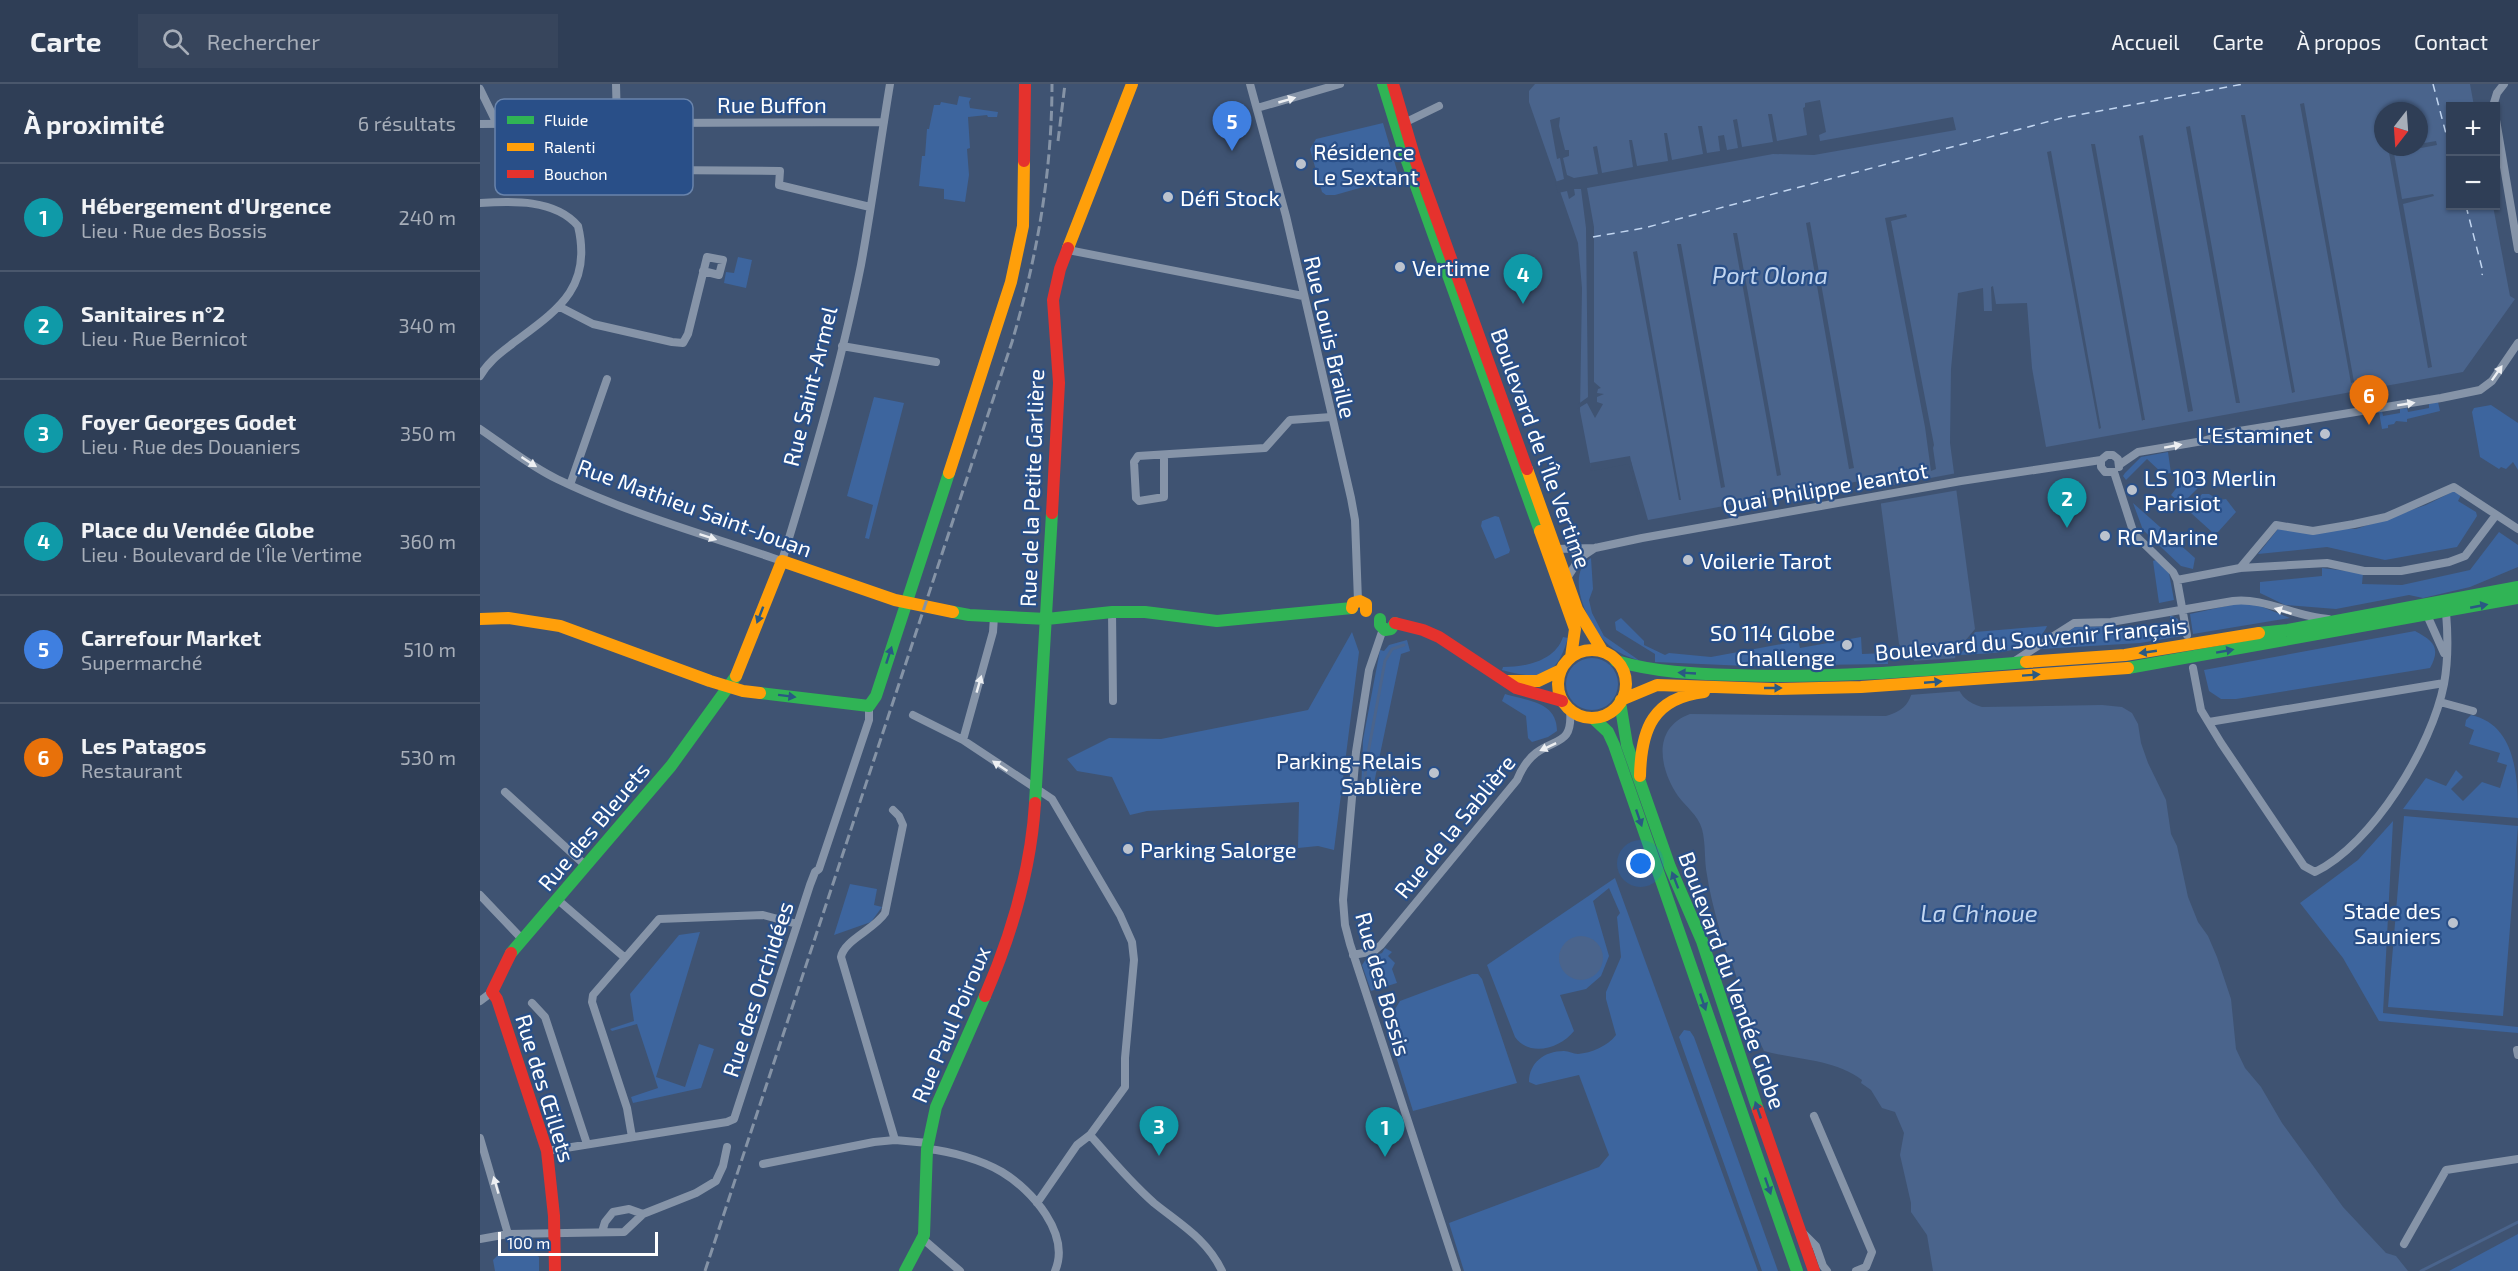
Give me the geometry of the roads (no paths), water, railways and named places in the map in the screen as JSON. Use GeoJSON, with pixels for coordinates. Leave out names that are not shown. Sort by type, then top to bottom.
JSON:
{"type":"FeatureCollection","features":[{"type":"Feature","properties":{"kind":"main road"},"geometry":{"type":"LineString","coordinates":[[480,620],[508,618],[560,626],[729,688],[869,706],[876,696],[1011,282],[1023,226],[1025,84]]}},
{"type":"Feature","properties":{"kind":"main road","name":"Rue de la Petite Garlière"},"geometry":{"type":"LineString","coordinates":[[1037,791],[1059,383],[1053,300],[1056,279],[1132,84]]}},
{"type":"Feature","properties":{"kind":"main road","name":"Boulevard de l'Île Vertime"},"geometry":{"type":"LineString","coordinates":[[1383,84],[1410,172],[1575,629],[1571,657]]}},
{"type":"Feature","properties":{"kind":"main road","name":"Boulevard de l'Île Vertime"},"geometry":{"type":"LineString","coordinates":[[1393,84],[1404,123],[1577,609],[1603,652]]}},
{"type":"Feature","properties":{"kind":"main road","name":"Rue Mathieu Saint-Jouan"},"geometry":{"type":"LineString","coordinates":[[782,561],[907,603],[957,613],[994,617],[1047,620],[1112,612],[1145,612],[1217,621],[1355,604],[1358,615],[1366,611],[1386,624]]}},
{"type":"Feature","properties":{"kind":"main road","name":"Rue Saint-Armel"},"geometry":{"type":"LineString","coordinates":[[729,688],[736,679],[782,561]]}},
{"type":"Feature","properties":{"kind":"main road","name":"Boulevard du Souvenir Français"},"geometry":{"type":"LineString","coordinates":[[1972,673],[2008,664],[2125,655],[2341,620],[2518,587]]}},
{"type":"Feature","properties":{"kind":"main road","name":"Boulevard du Souvenir Français"},"geometry":{"type":"LineString","coordinates":[[1621,701],[1657,685],[1816,688],[1972,673],[2138,666],[2518,598]]}},
{"type":"Feature","properties":{"kind":"main road"},"geometry":{"type":"LineString","coordinates":[[1386,624],[1439,637],[1503,680],[1515,688],[1566,705],[1577,714],[1593,718],[1609,713],[1621,701],[1625,684],[1621,668],[1616,661],[1603,652],[1586,651],[1571,657],[1561,670],[1545,679],[1533,682],[1503,680]]}},
{"type":"Feature","properties":{"kind":"main road","name":"Boulevard du Souvenir Français"},"geometry":{"type":"LineString","coordinates":[[1616,661],[1652,670],[1718,675],[1893,679]]}},
{"type":"Feature","properties":{"kind":"main road"},"geometry":{"type":"LineString","coordinates":[[1561,670],[1558,686],[1566,705]]}},
{"type":"Feature","properties":{"kind":"main road"},"geometry":{"type":"LineString","coordinates":[[1640,783],[1643,738],[1648,725],[1658,711],[1671,701],[1686,694],[1720,692],[1731,687]]}},
{"type":"Feature","properties":{"kind":"main road","name":"Rue des Bleuets"},"geometry":{"type":"LineString","coordinates":[[492,992],[512,951],[671,766],[729,688]]}},
{"type":"Feature","properties":{"kind":"main road","name":"Boulevard du Vendée Globe"},"geometry":{"type":"LineString","coordinates":[[1621,701],[1624,735],[1640,783],[1670,867],[1702,941],[1724,1013],[1814,1271]]}},
{"type":"Feature","properties":{"kind":"main road","name":"Boulevard du Vendée Globe"},"geometry":{"type":"LineString","coordinates":[[1593,718],[1608,732],[1614,745],[1797,1271]]}},
{"type":"Feature","properties":{"kind":"main road","name":"Rue Paul Poiroux"},"geometry":{"type":"LineString","coordinates":[[905,1271],[923,1239],[925,1229],[928,1146],[936,1107],[1005,951],[1028,858],[1037,791]]}},
{"type":"Feature","properties":{"kind":"main road","name":"Rue des Œillets"},"geometry":{"type":"LineString","coordinates":[[492,992],[497,999],[547,1151],[551,1173],[555,1271]]}},
{"type":"Feature","properties":{"kind":"street"},"geometry":{"type":"LineString","coordinates":[[616,84],[616,99]]}},
{"type":"Feature","properties":{"kind":"street","name":"Rue Saint-Armel"},"geometry":{"type":"LineString","coordinates":[[782,561],[821,435],[861,265],[890,84]]}},
{"type":"Feature","properties":{"kind":"street","name":"Rue Louis Braille"},"geometry":{"type":"LineString","coordinates":[[1250,84],[1286,216],[1355,520],[1355,604]]}},
{"type":"Feature","properties":{"kind":"street"},"geometry":{"type":"LineString","coordinates":[[1257,108],[1340,84]]}},
{"type":"Feature","properties":{"kind":"street"},"geometry":{"type":"LineString","coordinates":[[2494,102],[2504,84]]}},
{"type":"Feature","properties":{"kind":"street"},"geometry":{"type":"LineString","coordinates":[[480,90],[495,120]]}},
{"type":"Feature","properties":{"kind":"street"},"geometry":{"type":"LineString","coordinates":[[1404,123],[1439,106]]}},
{"type":"Feature","properties":{"kind":"street","name":"Rue Buffon"},"geometry":{"type":"LineString","coordinates":[[693,123],[884,122]]}},
{"type":"Feature","properties":{"kind":"street"},"geometry":{"type":"LineString","coordinates":[[2500,143],[2518,249]]}},
{"type":"Feature","properties":{"kind":"street"},"geometry":{"type":"LineString","coordinates":[[693,170],[780,171],[779,185],[870,207]]}},
{"type":"Feature","properties":{"kind":"street"},"geometry":{"type":"LineString","coordinates":[[480,203],[519,201],[560,212],[578,226],[582,251],[579,269],[571,291],[560,307],[489,361],[480,376]]}},
{"type":"Feature","properties":{"kind":"street"},"geometry":{"type":"LineString","coordinates":[[1068,250],[1303,296]]}},
{"type":"Feature","properties":{"kind":"street"},"geometry":{"type":"LineString","coordinates":[[560,307],[593,324],[672,342],[683,342],[687,339],[703,271]]}},
{"type":"Feature","properties":{"kind":"street"},"geometry":{"type":"LineString","coordinates":[[2187,635],[2174,572],[2134,534],[2117,469],[2118,459],[2113,455],[2107,455],[2101,460],[2102,469],[2108,473],[2117,469],[2138,452],[2203,441],[2233,432],[2480,390],[2492,381],[2518,343]]}},
{"type":"Feature","properties":{"kind":"street"},"geometry":{"type":"LineString","coordinates":[[842,346],[936,362]]}},
{"type":"Feature","properties":{"kind":"street"},"geometry":{"type":"LineString","coordinates":[[570,485],[607,379]]}},
{"type":"Feature","properties":{"kind":"street"},"geometry":{"type":"LineString","coordinates":[[1164,455],[1164,497],[1139,501],[1136,496],[1134,462],[1138,456],[1265,448],[1290,420],[1331,417]]}},
{"type":"Feature","properties":{"kind":"street","name":"Rue Mathieu Saint-Jouan"},"geometry":{"type":"LineString","coordinates":[[480,429],[541,470],[570,485],[683,529],[782,561]]}},
{"type":"Feature","properties":{"kind":"street","name":"Quai Philippe Jeantot"},"geometry":{"type":"LineString","coordinates":[[1556,549],[1595,548],[1874,496],[2101,460]]}},
{"type":"Feature","properties":{"kind":"street"},"geometry":{"type":"LineString","coordinates":[[2240,568],[2276,525],[2313,531],[2354,524],[2386,517],[2454,487],[2518,529]]}},
{"type":"Feature","properties":{"kind":"street"},"geometry":{"type":"LineString","coordinates":[[2177,580],[2240,568],[2327,563],[2364,571],[2401,571],[2458,560],[2465,556],[2496,515]]}},
{"type":"Feature","properties":{"kind":"street"},"geometry":{"type":"LineString","coordinates":[[1567,578],[1580,558],[1595,548]]}},
{"type":"Feature","properties":{"kind":"street"},"geometry":{"type":"LineString","coordinates":[[2008,664],[2074,623],[2110,622],[2247,599],[2296,615],[2341,620]]}},
{"type":"Feature","properties":{"kind":"street"},"geometry":{"type":"LineString","coordinates":[[1112,612],[1113,701]]}},
{"type":"Feature","properties":{"kind":"street"},"geometry":{"type":"LineString","coordinates":[[2193,669],[2201,710],[2304,866],[2315,872],[2345,852],[2384,809],[2413,763],[2440,702],[2446,656],[2446,612]]}},
{"type":"Feature","properties":{"kind":"street"},"geometry":{"type":"LineString","coordinates":[[2427,615],[2446,656]]}},
{"type":"Feature","properties":{"kind":"street"},"geometry":{"type":"LineString","coordinates":[[963,741],[993,632],[994,617]]}},
{"type":"Feature","properties":{"kind":"street","name":"Rue des Bossis"},"geometry":{"type":"LineString","coordinates":[[1386,624],[1369,670],[1351,806],[1343,900],[1345,925],[1457,1271]]}},
{"type":"Feature","properties":{"kind":"street"},"geometry":{"type":"LineString","coordinates":[[2209,722],[2444,683]]}},
{"type":"Feature","properties":{"kind":"street"},"geometry":{"type":"LineString","coordinates":[[2440,702],[2473,711]]}},
{"type":"Feature","properties":{"kind":"street","name":"Rue de la Sablière"},"geometry":{"type":"LineString","coordinates":[[1353,955],[1374,951],[1381,945],[1517,780],[1521,770],[1536,753],[1562,740],[1569,728],[1566,705]]}},
{"type":"Feature","properties":{"kind":"street","name":"Rue des Orchidées"},"geometry":{"type":"LineString","coordinates":[[632,1137],[732,1121],[813,876],[819,869],[869,720],[869,706]]}},
{"type":"Feature","properties":{"kind":"street"},"geometry":{"type":"LineString","coordinates":[[913,715],[963,741],[1052,800],[1120,915],[1132,942],[1134,969],[1126,1049],[1125,1087],[1090,1135],[1077,1145],[1038,1203]]}},
{"type":"Feature","properties":{"kind":"street"},"geometry":{"type":"LineString","coordinates":[[504,792],[585,865]]}},
{"type":"Feature","properties":{"kind":"street"},"geometry":{"type":"LineString","coordinates":[[893,810],[903,825],[885,913],[877,923],[846,946],[841,957],[895,1140]]}},
{"type":"Feature","properties":{"kind":"street"},"geometry":{"type":"LineString","coordinates":[[480,895],[522,939]]}},
{"type":"Feature","properties":{"kind":"street"},"geometry":{"type":"LineString","coordinates":[[558,900],[624,957]]}},
{"type":"Feature","properties":{"kind":"street"},"geometry":{"type":"LineString","coordinates":[[547,1151],[632,1137],[627,1108],[592,1002],[593,995],[655,922],[664,918],[763,915],[797,924]]}},
{"type":"Feature","properties":{"kind":"street"},"geometry":{"type":"LineString","coordinates":[[480,1001],[492,992]]}},
{"type":"Feature","properties":{"kind":"street"},"geometry":{"type":"LineString","coordinates":[[532,1003],[545,1017],[587,1144]]}},
{"type":"Feature","properties":{"kind":"street"},"geometry":{"type":"LineString","coordinates":[[2517,1050],[2518,1055]]}},
{"type":"Feature","properties":{"kind":"street"},"geometry":{"type":"LineString","coordinates":[[1814,1116],[1872,1252],[1866,1267],[1856,1271]]}},
{"type":"Feature","properties":{"kind":"street"},"geometry":{"type":"LineString","coordinates":[[1090,1135],[1154,1202],[1194,1233],[1210,1250],[1222,1271]]}},
{"type":"Feature","properties":{"kind":"street"},"geometry":{"type":"LineString","coordinates":[[480,1138],[508,1234]]}},
{"type":"Feature","properties":{"kind":"street"},"geometry":{"type":"LineString","coordinates":[[763,1164],[810,1156],[853,1145],[895,1140],[928,1146],[995,1168],[1038,1203],[1048,1219],[1058,1247],[1059,1258],[1055,1271]]}},
{"type":"Feature","properties":{"kind":"street"},"geometry":{"type":"LineString","coordinates":[[480,1239],[508,1234],[624,1232],[643,1214],[696,1193],[716,1180],[723,1166],[727,1147]]}},
{"type":"Feature","properties":{"kind":"street"},"geometry":{"type":"LineString","coordinates":[[2404,1244],[2446,1170],[2518,1159]]}},
{"type":"Feature","properties":{"kind":"street"},"geometry":{"type":"LineString","coordinates":[[602,1232],[605,1222],[614,1212],[629,1209],[643,1214]]}},
{"type":"Feature","properties":{"kind":"street"},"geometry":{"type":"LineString","coordinates":[[1801,1230],[1816,1246],[1822,1266],[1827,1271]]}},
{"type":"Feature","properties":{"kind":"street"},"geometry":{"type":"LineString","coordinates":[[923,1239],[960,1271]]}},
{"type":"Feature","properties":{"kind":"water"},"geometry":{"type":"Polygon","coordinates":[[[1535,84],[2470,84],[2473,102],[2446,102],[2446,210],[2494,210],[2510,296],[2515,299],[2463,372],[2046,447],[2032,368],[2027,303],[1996,304],[1993,286],[1991,287],[1992,311],[1984,311],[1983,288],[1958,293],[1951,369],[1950,443],[1975,629],[1955,653],[1958,687],[1961,693],[1965,699],[1982,707],[2102,705],[2122,707],[2132,713],[2138,724],[2141,743],[2148,763],[2166,800],[2171,834],[2177,846],[2188,897],[2198,922],[2208,936],[2217,957],[2231,999],[2236,1049],[2245,1068],[2261,1087],[2282,1123],[2343,1207],[2386,1253],[2396,1256],[2408,1271],[1933,1271],[1927,1235],[1911,1212],[1900,1155],[1904,1133],[1895,1112],[1882,1108],[1871,1090],[1851,1073],[1828,1064],[1764,1051],[1748,1016],[1718,924],[1707,875],[1702,829],[1695,815],[1678,796],[1672,785],[1663,761],[1664,739],[1669,729],[1678,720],[1690,714],[1886,716],[1903,708],[1908,702],[1913,687],[1914,660],[1899,644],[1881,505],[1880,486],[1883,485],[1879,480],[1871,479],[1648,520],[1631,461],[1591,468],[1580,411],[1582,288],[1578,243],[1529,102],[1529,91],[1535,84]]]}},
{"type":"Feature","properties":{"kind":"water"},"geometry":{"type":"Polygon","coordinates":[[[1581,936],[1596,943],[1603,958],[1596,973],[1581,980],[1566,973],[1559,958],[1566,943],[1581,936]]]}},
{"type":"Feature","properties":{"kind":"waterway"},"geometry":{"type":"LineString","coordinates":[[1364,791],[1366,764],[1385,661],[1392,649],[1404,645]]}},
{"type":"Feature","properties":{"kind":"waterway"},"geometry":{"type":"LineString","coordinates":[[2421,1271],[2518,1222]]}},
{"type":"Feature","properties":{"kind":"railway"},"geometry":{"type":"LineString","coordinates":[[705,1271],[1012,342],[1036,246],[1046,182],[1052,84]]}},
{"type":"Feature","properties":{"kind":"railway"},"geometry":{"type":"LineString","coordinates":[[1058,141],[1065,84]]}},
{"type":"Feature","properties":{"kind":"place","name":"Carrefour Market"},"geometry":{"type":"Point","coordinates":[1232,151]}},
{"type":"Feature","properties":{"kind":"place","name":"Résidence Le Sextant"},"geometry":{"type":"Point","coordinates":[1301,164]}},
{"type":"Feature","properties":{"kind":"place","name":"Défi Stock"},"geometry":{"type":"Point","coordinates":[1168,197]}},
{"type":"Feature","properties":{"kind":"place","name":"Vertime"},"geometry":{"type":"Point","coordinates":[1400,267]}},
{"type":"Feature","properties":{"kind":"place","name":"Place du Vendée Globe"},"geometry":{"type":"Point","coordinates":[1523,304]}},
{"type":"Feature","properties":{"kind":"place","name":"Les Patagos"},"geometry":{"type":"Point","coordinates":[2369,425]}},
{"type":"Feature","properties":{"kind":"place","name":"L'Estaminet"},"geometry":{"type":"Point","coordinates":[2325,434]}},
{"type":"Feature","properties":{"kind":"place","name":"LS 103 Merlin Parisiot"},"geometry":{"type":"Point","coordinates":[2132,490]}},
{"type":"Feature","properties":{"kind":"place","name":"Sanitaires n°2"},"geometry":{"type":"Point","coordinates":[2067,528]}},
{"type":"Feature","properties":{"kind":"place","name":"RC Marine"},"geometry":{"type":"Point","coordinates":[2105,536]}},
{"type":"Feature","properties":{"kind":"place","name":"Voilerie Tarot"},"geometry":{"type":"Point","coordinates":[1688,560]}},
{"type":"Feature","properties":{"kind":"place","name":"SO 114 Globe Challenge"},"geometry":{"type":"Point","coordinates":[1847,645]}},
{"type":"Feature","properties":{"kind":"place","name":"Parking-Relais Sablière"},"geometry":{"type":"Point","coordinates":[1434,773]}},
{"type":"Feature","properties":{"kind":"place","name":"Parking Salorge"},"geometry":{"type":"Point","coordinates":[1128,849]}},
{"type":"Feature","properties":{"kind":"place","name":"Stade des Sauniers"},"geometry":{"type":"Point","coordinates":[2453,923]}},
{"type":"Feature","properties":{"kind":"place","name":"Foyer Georges Godet"},"geometry":{"type":"Point","coordinates":[1159,1156]}},
{"type":"Feature","properties":{"kind":"place","name":"Hébergement d'Urgence"},"geometry":{"type":"Point","coordinates":[1385,1157]}},
{"type":"Feature","properties":{"kind":"water label","name":"Port Olona"},"geometry":{"type":"Point","coordinates":[1770,274]}},
{"type":"Feature","properties":{"kind":"water label","name":"La Ch'noue"},"geometry":{"type":"Point","coordinates":[1979,912]}}]}
